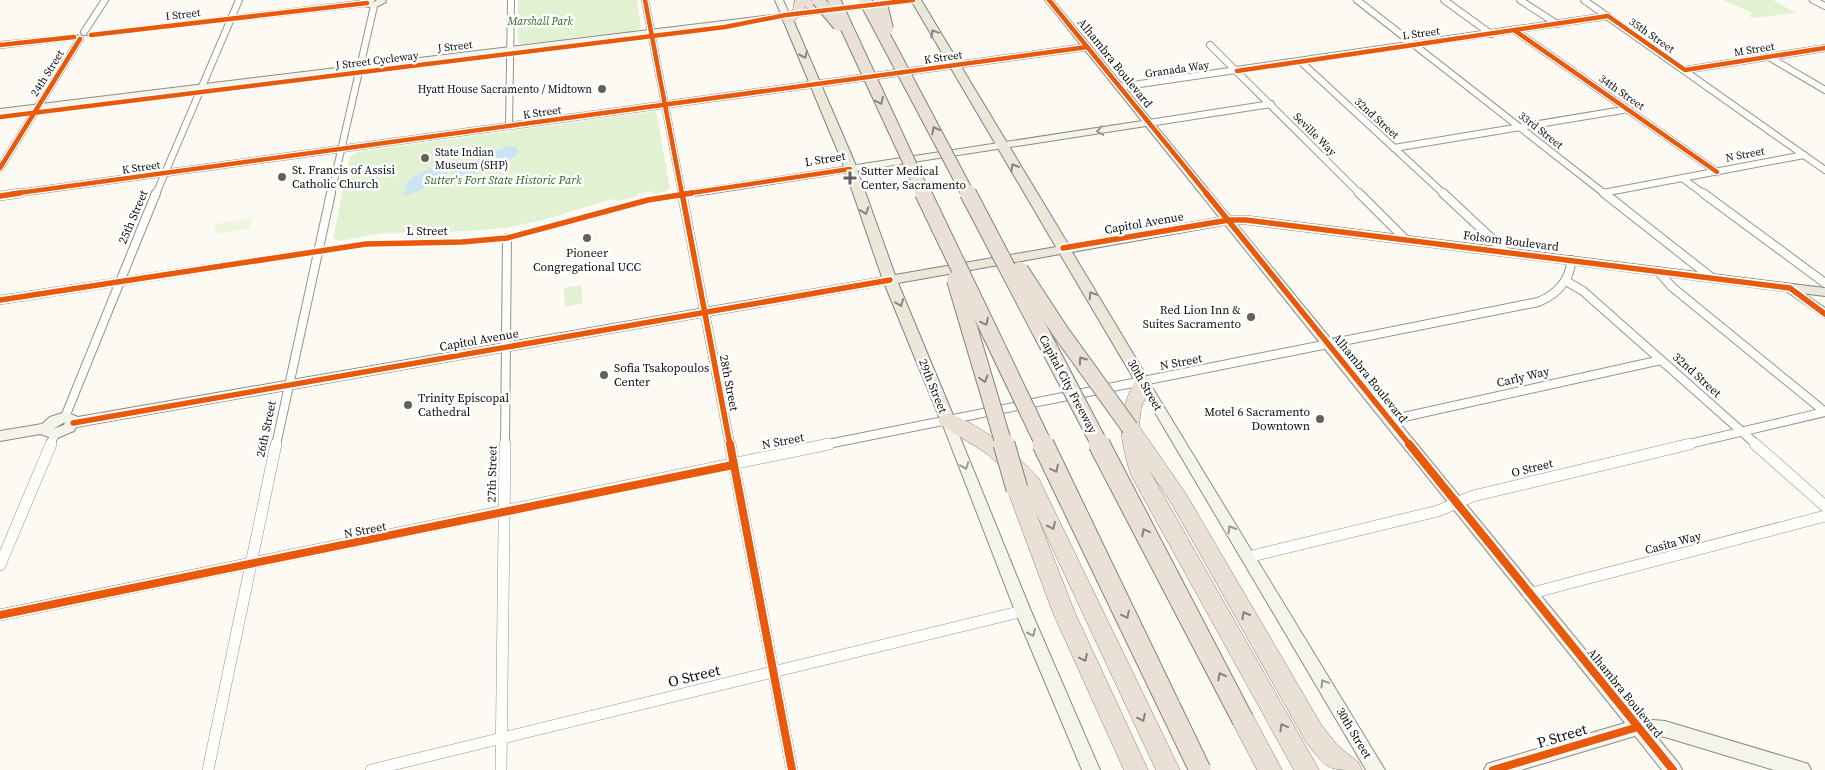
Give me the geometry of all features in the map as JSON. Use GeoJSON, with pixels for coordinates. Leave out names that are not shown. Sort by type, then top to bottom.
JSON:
{"type":"FeatureCollection","features":[{"type":"Feature","properties":{"kind":"highway"},"geometry":{"type":"LineString","coordinates":[[790,17],[802,0],[818,4],[852,41]]}},
{"type":"Feature","properties":{"kind":"highway"},"geometry":{"type":"LineString","coordinates":[[834,0],[941,231],[1200,770]]}},
{"type":"Feature","properties":{"kind":"highway","name":"Capital City Freeway"},"geometry":{"type":"LineString","coordinates":[[864,0],[892,48],[1270,770]]}},
{"type":"Feature","properties":{"kind":"highway"},"geometry":{"type":"LineString","coordinates":[[881,2],[892,48]]}},
{"type":"Feature","properties":{"kind":"highway"},"geometry":{"type":"LineString","coordinates":[[982,220],[1163,474],[1314,734],[1330,754],[1350,770]]}},
{"type":"Feature","properties":{"kind":"highway"},"geometry":{"type":"LineString","coordinates":[[941,231],[1012,472],[1064,613],[1136,770]]}},
{"type":"Feature","properties":{"kind":"highway"},"geometry":{"type":"LineString","coordinates":[[1143,382],[1132,403],[1129,419],[1129,439],[1141,475],[1307,770]]}},
{"type":"Feature","properties":{"kind":"highway"},"geometry":{"type":"LineString","coordinates":[[947,420],[993,448],[1032,484],[1168,770]]}},
{"type":"Feature","properties":{"kind":"main road"},"geometry":{"type":"LineString","coordinates":[[371,3],[393,0]]}},
{"type":"Feature","properties":{"kind":"main road","name":"29th Street"},"geometry":{"type":"LineString","coordinates":[[780,0],[790,17],[817,84],[890,280],[1023,611],[1091,770]]}},
{"type":"Feature","properties":{"kind":"main road"},"geometry":{"type":"LineString","coordinates":[[881,2],[892,0]]}},
{"type":"Feature","properties":{"kind":"main road","name":"J Street"},"geometry":{"type":"LineString","coordinates":[[0,112],[650,32],[790,17],[818,4],[914,0]]}},
{"type":"Feature","properties":{"kind":"main road","name":"30th Street"},"geometry":{"type":"LineString","coordinates":[[914,0],[1376,770]]}},
{"type":"Feature","properties":{"kind":"main road","name":"Alhambra Boulevard"},"geometry":{"type":"LineString","coordinates":[[1049,0],[1229,220],[1528,594],[1673,770]]}},
{"type":"Feature","properties":{"kind":"main road","name":"I Street"},"geometry":{"type":"LineString","coordinates":[[0,45],[371,3]]}},
{"type":"Feature","properties":{"kind":"main road","name":"M Street"},"geometry":{"type":"LineString","coordinates":[[1685,70],[1825,48]]}},
{"type":"Feature","properties":{"kind":"main road","name":"L Street"},"geometry":{"type":"LineString","coordinates":[[0,300],[379,243],[450,242],[507,238],[551,228],[616,208],[682,195],[1149,123]]}},
{"type":"Feature","properties":{"kind":"main road","name":"Folsom Boulevard"},"geometry":{"type":"LineString","coordinates":[[1229,220],[1246,220],[1505,251],[1825,292]]}},
{"type":"Feature","properties":{"kind":"main road","name":"Capitol Avenue"},"geometry":{"type":"LineString","coordinates":[[69,420],[504,348],[1229,220]]}},
{"type":"Feature","properties":{"kind":"main road"},"geometry":{"type":"LineString","coordinates":[[1790,288],[1825,314]]}},
{"type":"Feature","properties":{"kind":"main road"},"geometry":{"type":"LineString","coordinates":[[1825,298],[1823,306],[1825,310]]}},
{"type":"Feature","properties":{"kind":"main road"},"geometry":{"type":"LineString","coordinates":[[0,436],[66,430],[69,420]]}},
{"type":"Feature","properties":{"kind":"main road"},"geometry":{"type":"LineString","coordinates":[[1638,727],[1665,729],[1802,770]]}},
{"type":"Feature","properties":{"kind":"main road","name":"P Street"},"geometry":{"type":"LineString","coordinates":[[1493,770],[1638,727]]}},
{"type":"Feature","properties":{"kind":"street","name":"24th Street"},"geometry":{"type":"LineString","coordinates":[[0,168],[105,0]]}},
{"type":"Feature","properties":{"kind":"street","name":"25th Street"},"geometry":{"type":"LineString","coordinates":[[69,420],[120,281],[239,0]]}},
{"type":"Feature","properties":{"kind":"street"},"geometry":{"type":"LineString","coordinates":[[509,126],[511,0]]}},
{"type":"Feature","properties":{"kind":"street","name":"28th Street"},"geometry":{"type":"LineString","coordinates":[[645,0],[792,770]]}},
{"type":"Feature","properties":{"kind":"street","name":"33rd Street"},"geometry":{"type":"LineString","coordinates":[[1357,0],[1712,278]]}},
{"type":"Feature","properties":{"kind":"street"},"geometry":{"type":"LineString","coordinates":[[1444,0],[1491,34]]}},
{"type":"Feature","properties":{"kind":"street"},"geometry":{"type":"LineString","coordinates":[[1520,0],[1557,24]]}},
{"type":"Feature","properties":{"kind":"street","name":"35th Street"},"geometry":{"type":"LineString","coordinates":[[1584,0],[1825,170]]}},
{"type":"Feature","properties":{"kind":"street"},"geometry":{"type":"LineString","coordinates":[[1813,0],[1825,6]]}},
{"type":"Feature","properties":{"kind":"street","name":"26th Street"},"geometry":{"type":"LineString","coordinates":[[208,770],[288,385],[360,68],[371,3]]}},
{"type":"Feature","properties":{"kind":"street","name":"L Street"},"geometry":{"type":"LineString","coordinates":[[1237,71],[1608,16]]}},
{"type":"Feature","properties":{"kind":"street","name":"34th Street"},"geometry":{"type":"LineString","coordinates":[[1514,30],[1717,172]]}},
{"type":"Feature","properties":{"kind":"street","name":"Seville Way"},"geometry":{"type":"LineString","coordinates":[[1210,45],[1405,239]]}},
{"type":"Feature","properties":{"kind":"street","name":"K Street"},"geometry":{"type":"LineString","coordinates":[[0,196],[1087,47]]}},
{"type":"Feature","properties":{"kind":"street"},"geometry":{"type":"LineString","coordinates":[[1769,57],[1825,90]]}},
{"type":"Feature","properties":{"kind":"street","name":"32nd Street"},"geometry":{"type":"LineString","coordinates":[[1300,61],[1505,251]]}},
{"type":"Feature","properties":{"kind":"street","name":"Granada Way"},"geometry":{"type":"LineString","coordinates":[[1119,87],[1237,71]]}},
{"type":"Feature","properties":{"kind":"street","name":"L Street"},"geometry":{"type":"LineString","coordinates":[[1149,123],[1271,104]]}},
{"type":"Feature","properties":{"kind":"street"},"geometry":{"type":"LineString","coordinates":[[1394,148],[1629,109]]}},
{"type":"Feature","properties":{"kind":"street","name":"N Street"},"geometry":{"type":"LineString","coordinates":[[1603,193],[1804,155]]}},
{"type":"Feature","properties":{"kind":"street"},"geometry":{"type":"LineString","coordinates":[[1682,178],[1825,283]]}},
{"type":"Feature","properties":{"kind":"street","name":"27th Street"},"geometry":{"type":"LineString","coordinates":[[501,770],[504,348],[507,238]]}},
{"type":"Feature","properties":{"kind":"street"},"geometry":{"type":"LineString","coordinates":[[1566,281],[1572,269],[1571,260]]}},
{"type":"Feature","properties":{"kind":"street"},"geometry":{"type":"LineString","coordinates":[[1658,271],[1672,287],[1825,412]]}},
{"type":"Feature","properties":{"kind":"street","name":"32nd Street"},"geometry":{"type":"LineString","coordinates":[[1566,281],[1583,291],[1825,506]]}},
{"type":"Feature","properties":{"kind":"street","name":"N Street"},"geometry":{"type":"LineString","coordinates":[[0,615],[504,513],[947,420],[1538,302],[1550,296],[1566,281]]}},
{"type":"Feature","properties":{"kind":"street","name":"Carly Way"},"geometry":{"type":"LineString","coordinates":[[1390,420],[1661,360]]}},
{"type":"Feature","properties":{"kind":"street","name":"O Street"},"geometry":{"type":"LineString","coordinates":[[1248,557],[1438,511],[1473,496],[1825,412]]}},
{"type":"Feature","properties":{"kind":"street"},"geometry":{"type":"LineString","coordinates":[[0,565],[51,431]]}},
{"type":"Feature","properties":{"kind":"street","name":"Casita Way"},"geometry":{"type":"LineString","coordinates":[[1528,594],[1825,516]]}},
{"type":"Feature","properties":{"kind":"street","name":"O Street"},"geometry":{"type":"LineString","coordinates":[[371,770],[1023,611]]}},
{"type":"Feature","properties":{"kind":"green space","name":"Marshall Park"},"geometry":{"type":"Polygon","coordinates":[[[518,0],[637,0],[641,27],[636,31],[523,44],[518,43],[518,0]]]}},
{"type":"Feature","properties":{"kind":"green space"},"geometry":{"type":"Polygon","coordinates":[[[1723,0],[1773,0],[1796,13],[1752,18],[1749,16],[1752,13],[1723,0]]]}},
{"type":"Feature","properties":{"kind":"green space","name":"Sutter's Fort State Historic Park"},"geometry":{"type":"Polygon","coordinates":[[[656,111],[670,188],[665,192],[653,194],[652,191],[618,201],[612,199],[543,220],[505,228],[383,233],[340,241],[333,238],[350,157],[357,152],[656,111]]]}},
{"type":"Feature","properties":{"kind":"green space"},"geometry":{"type":"Polygon","coordinates":[[[252,218],[249,229],[213,234],[216,224],[252,218]]]}},
{"type":"Feature","properties":{"kind":"green space"},"geometry":{"type":"Polygon","coordinates":[[[581,285],[583,303],[565,307],[564,288],[581,285]]]}},
{"type":"Feature","properties":{"kind":"water"},"geometry":{"type":"Polygon","coordinates":[[[506,147],[516,147],[519,152],[513,158],[487,167],[459,182],[454,181],[455,174],[449,172],[441,176],[432,185],[407,195],[402,194],[407,188],[405,186],[406,183],[429,169],[455,164],[459,169],[463,170],[487,154],[506,147]]]}},
{"type":"Feature","properties":{"kind":"cycle path"},"geometry":{"type":"LineString","coordinates":[[645,0],[792,770]]}},
{"type":"Feature","properties":{"kind":"cycle path","name":"J Street Cycleway"},"geometry":{"type":"LineString","coordinates":[[0,117],[725,27],[786,15],[913,0]]}},
{"type":"Feature","properties":{"kind":"cycle path"},"geometry":{"type":"LineString","coordinates":[[1049,0],[1673,770]]}},
{"type":"Feature","properties":{"kind":"cycle path"},"geometry":{"type":"LineString","coordinates":[[91,35],[367,3]]}},
{"type":"Feature","properties":{"kind":"cycle path"},"geometry":{"type":"LineString","coordinates":[[1237,71],[1608,16],[1685,70],[1825,48]]}},
{"type":"Feature","properties":{"kind":"cycle path"},"geometry":{"type":"LineString","coordinates":[[1514,30],[1717,172]]}},
{"type":"Feature","properties":{"kind":"cycle path"},"geometry":{"type":"LineString","coordinates":[[0,45],[74,37]]}},
{"type":"Feature","properties":{"kind":"cycle path"},"geometry":{"type":"LineString","coordinates":[[0,168],[80,39]]}},
{"type":"Feature","properties":{"kind":"cycle path"},"geometry":{"type":"LineString","coordinates":[[0,196],[1087,47]]}},
{"type":"Feature","properties":{"kind":"cycle path"},"geometry":{"type":"LineString","coordinates":[[0,300],[366,244],[462,242],[507,238],[648,200],[850,169]]}},
{"type":"Feature","properties":{"kind":"cycle path"},"geometry":{"type":"LineString","coordinates":[[1063,248],[1229,220],[1246,220],[1790,288],[1825,314]]}},
{"type":"Feature","properties":{"kind":"cycle path"},"geometry":{"type":"LineString","coordinates":[[73,423],[890,280]]}},
{"type":"Feature","properties":{"kind":"cycle path"},"geometry":{"type":"LineString","coordinates":[[0,615],[733,465]]}},
{"type":"Feature","properties":{"kind":"cycle path"},"geometry":{"type":"LineString","coordinates":[[1493,770],[1638,727]]}},
{"type":"Feature","properties":{"kind":"place","name":"Hyatt House Sacramento / Midtown"},"geometry":{"type":"Point","coordinates":[602,89]}},
{"type":"Feature","properties":{"kind":"place","name":"State Indian Museum (SHP)"},"geometry":{"type":"Point","coordinates":[425,158]}},
{"type":"Feature","properties":{"kind":"place","name":"St. Francis of Assisi Catholic Church"},"geometry":{"type":"Point","coordinates":[282,177]}},
{"type":"Feature","properties":{"kind":"place","name":"Sutter Medical Center, Sacramento"},"geometry":{"type":"Point","coordinates":[850,178]}},
{"type":"Feature","properties":{"kind":"place","name":"Pioneer Congregational UCC"},"geometry":{"type":"Point","coordinates":[587,238]}},
{"type":"Feature","properties":{"kind":"place","name":"Red Lion Inn & Suites Sacramento"},"geometry":{"type":"Point","coordinates":[1251,317]}},
{"type":"Feature","properties":{"kind":"place","name":"Sofia Tsakopoulos Center"},"geometry":{"type":"Point","coordinates":[604,375]}},
{"type":"Feature","properties":{"kind":"place","name":"Trinity Episcopal Cathedral"},"geometry":{"type":"Point","coordinates":[408,405]}},
{"type":"Feature","properties":{"kind":"place","name":"Motel 6 Sacramento Downtown"},"geometry":{"type":"Point","coordinates":[1320,419]}}]}
